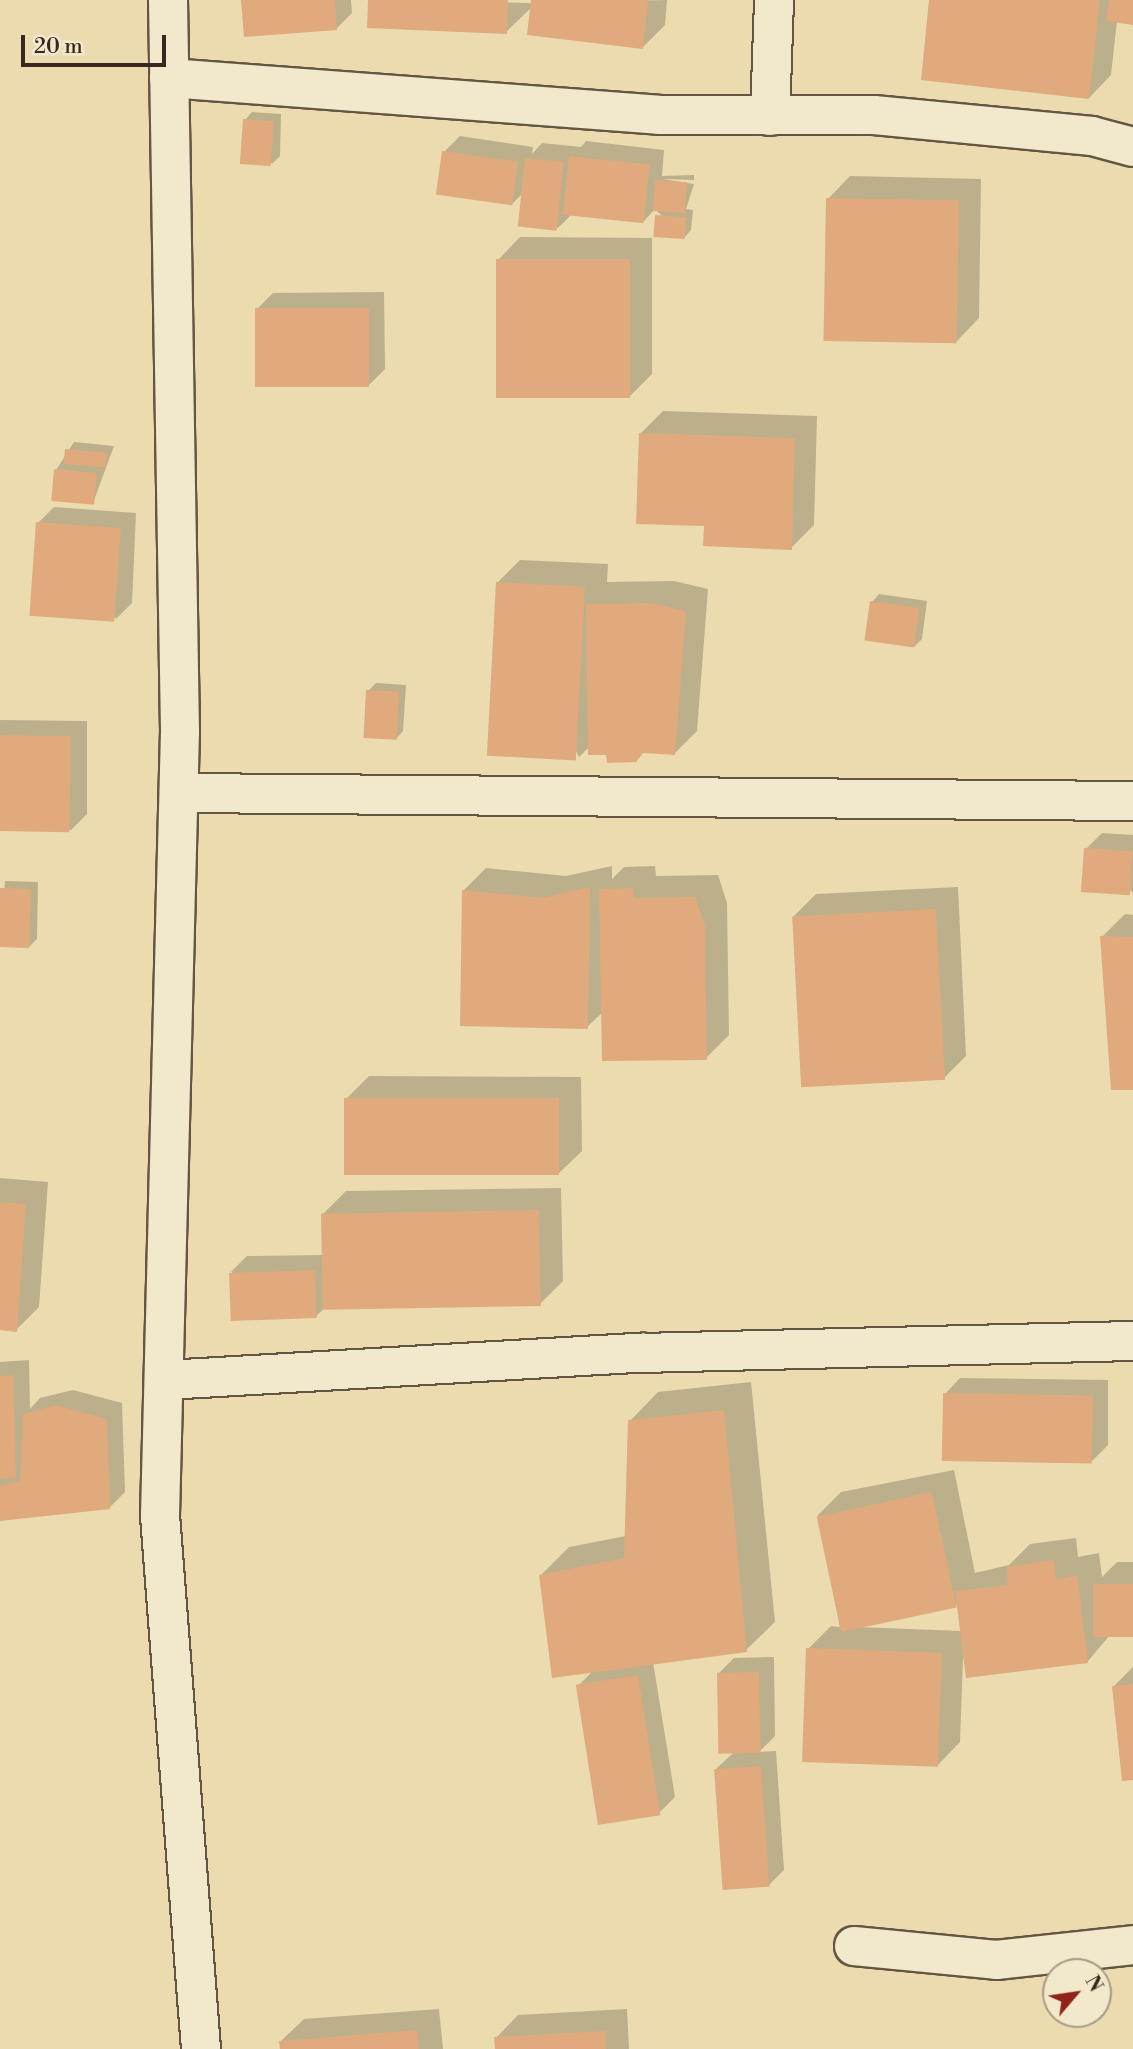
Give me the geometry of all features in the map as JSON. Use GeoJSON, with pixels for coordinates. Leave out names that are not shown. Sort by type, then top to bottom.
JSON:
{"type":"FeatureCollection","features":[{"type":"Feature","properties":{"kind":"street"},"geometry":{"type":"LineString","coordinates":[[168,0],[179,793],[166,1380],[160,1515],[201,2049]]}},
{"type":"Feature","properties":{"kind":"street"},"geometry":{"type":"LineString","coordinates":[[770,116],[774,0]]}},
{"type":"Feature","properties":{"kind":"street"},"geometry":{"type":"LineString","coordinates":[[169,78],[660,115],[874,115],[1092,136],[1133,147]]}},
{"type":"Feature","properties":{"kind":"street"},"geometry":{"type":"LineString","coordinates":[[179,793],[1133,801]]}},
{"type":"Feature","properties":{"kind":"street"},"geometry":{"type":"LineString","coordinates":[[166,1380],[641,1353],[1133,1341]]}},
{"type":"Feature","properties":{"kind":"street"},"geometry":{"type":"LineString","coordinates":[[854,1946],[996,1960],[1133,1945]]}},
{"type":"Feature","properties":{"kind":"building"},"geometry":{"type":"Polygon","coordinates":[[[241,0],[335,0],[337,30],[244,37],[241,0]]]}},
{"type":"Feature","properties":{"kind":"building"},"geometry":{"type":"Polygon","coordinates":[[[368,0],[508,0],[507,34],[367,28],[368,0]]]}},
{"type":"Feature","properties":{"kind":"building"},"geometry":{"type":"Polygon","coordinates":[[[531,0],[648,0],[643,49],[527,35],[531,0]]]}},
{"type":"Feature","properties":{"kind":"building"},"geometry":{"type":"Polygon","coordinates":[[[929,0],[1100,0],[1089,99],[921,80],[929,0]]]}},
{"type":"Feature","properties":{"kind":"building"},"geometry":{"type":"Polygon","coordinates":[[[1109,0],[1133,0],[1133,25],[1106,21],[1109,0]]]}},
{"type":"Feature","properties":{"kind":"building"},"geometry":{"type":"Polygon","coordinates":[[[243,119],[274,121],[271,166],[240,164],[243,119]]]}},
{"type":"Feature","properties":{"kind":"building"},"geometry":{"type":"Polygon","coordinates":[[[442,151],[518,162],[512,205],[436,195],[442,151]]]}},
{"type":"Feature","properties":{"kind":"building"},"geometry":{"type":"Polygon","coordinates":[[[569,156],[650,164],[643,223],[563,215],[569,156]]]}},
{"type":"Feature","properties":{"kind":"building"},"geometry":{"type":"Polygon","coordinates":[[[525,158],[564,162],[557,231],[518,227],[525,158]]]}},
{"type":"Feature","properties":{"kind":"building"},"geometry":{"type":"Polygon","coordinates":[[[655,180],[687,182],[685,213],[653,211],[655,180]]]}},
{"type":"Feature","properties":{"kind":"building"},"geometry":{"type":"Polygon","coordinates":[[[826,198],[959,200],[956,343],[824,341],[826,198]]]}},
{"type":"Feature","properties":{"kind":"building"},"geometry":{"type":"Polygon","coordinates":[[[655,215],[686,217],[684,239],[653,237],[655,215]]]}},
{"type":"Feature","properties":{"kind":"building"},"geometry":{"type":"Polygon","coordinates":[[[496,259],[630,259],[630,398],[496,398],[496,259]]]}},
{"type":"Feature","properties":{"kind":"building"},"geometry":{"type":"Polygon","coordinates":[[[255,308],[369,308],[369,387],[255,387],[255,308]]]}},
{"type":"Feature","properties":{"kind":"building"},"geometry":{"type":"Polygon","coordinates":[[[639,433],[795,438],[792,550],[703,546],[704,526],[636,524],[639,433]]]}},
{"type":"Feature","properties":{"kind":"building"},"geometry":{"type":"Polygon","coordinates":[[[65,449],[107,453],[106,468],[64,464],[65,449]]]}},
{"type":"Feature","properties":{"kind":"building"},"geometry":{"type":"Polygon","coordinates":[[[54,469],[97,473],[94,505],[51,501],[54,469]]]}},
{"type":"Feature","properties":{"kind":"building"},"geometry":{"type":"Polygon","coordinates":[[[36,522],[121,528],[114,622],[29,616],[36,522]]]}},
{"type":"Feature","properties":{"kind":"building"},"geometry":{"type":"Polygon","coordinates":[[[496,582],[585,587],[576,760],[487,756],[496,582]]]}},
{"type":"Feature","properties":{"kind":"building"},"geometry":{"type":"Polygon","coordinates":[[[870,601],[920,608],[914,648],[864,641],[870,601]]]}},
{"type":"Feature","properties":{"kind":"building"},"geometry":{"type":"Polygon","coordinates":[[[651,603],[686,611],[675,755],[643,753],[636,762],[607,763],[606,755],[588,755],[586,604],[651,603]]]}},
{"type":"Feature","properties":{"kind":"building"},"geometry":{"type":"Polygon","coordinates":[[[366,690],[399,692],[396,740],[363,738],[366,690]]]}},
{"type":"Feature","properties":{"kind":"building"},"geometry":{"type":"Polygon","coordinates":[[[0,735],[71,736],[69,832],[0,831],[0,735]]]}},
{"type":"Feature","properties":{"kind":"building"},"geometry":{"type":"Polygon","coordinates":[[[1084,848],[1133,851],[1130,895],[1081,892],[1084,848]]]}},
{"type":"Feature","properties":{"kind":"building"},"geometry":{"type":"Polygon","coordinates":[[[590,887],[588,1029],[460,1026],[462,890],[542,898],[590,887]]]}},
{"type":"Feature","properties":{"kind":"building"},"geometry":{"type":"Polygon","coordinates":[[[0,888],[31,889],[29,948],[0,947],[0,888]]]}},
{"type":"Feature","properties":{"kind":"building"},"geometry":{"type":"Polygon","coordinates":[[[633,888],[634,898],[695,897],[705,926],[707,1060],[602,1061],[599,889],[633,888]]]}},
{"type":"Feature","properties":{"kind":"building"},"geometry":{"type":"Polygon","coordinates":[[[936,909],[945,1080],[801,1087],[792,917],[936,909]]]}},
{"type":"Feature","properties":{"kind":"building"},"geometry":{"type":"Polygon","coordinates":[[[1100,936],[1133,937],[1133,1090],[1111,1090],[1100,936]]]}},
{"type":"Feature","properties":{"kind":"building"},"geometry":{"type":"Polygon","coordinates":[[[344,1098],[559,1098],[559,1175],[344,1175],[344,1098]]]}},
{"type":"Feature","properties":{"kind":"building"},"geometry":{"type":"Polygon","coordinates":[[[0,1202],[26,1204],[17,1332],[0,1330],[0,1202]]]}},
{"type":"Feature","properties":{"kind":"building"},"geometry":{"type":"Polygon","coordinates":[[[539,1210],[541,1306],[323,1310],[321,1214],[539,1210]]]}},
{"type":"Feature","properties":{"kind":"building"},"geometry":{"type":"Polygon","coordinates":[[[315,1270],[317,1318],[231,1321],[229,1273],[315,1270]]]}},
{"type":"Feature","properties":{"kind":"building"},"geometry":{"type":"Polygon","coordinates":[[[13,1375],[16,1477],[0,1479],[0,1376],[13,1375]]]}},
{"type":"Feature","properties":{"kind":"building"},"geometry":{"type":"Polygon","coordinates":[[[943,1393],[1093,1396],[1092,1464],[942,1461],[943,1393]]]}},
{"type":"Feature","properties":{"kind":"building"},"geometry":{"type":"Polygon","coordinates":[[[56,1405],[107,1419],[110,1509],[0,1521],[0,1486],[20,1481],[23,1414],[56,1405]]]}},
{"type":"Feature","properties":{"kind":"building"},"geometry":{"type":"Polygon","coordinates":[[[724,1410],[747,1652],[552,1678],[539,1575],[624,1558],[628,1420],[724,1410]]]}},
{"type":"Feature","properties":{"kind":"building"},"geometry":{"type":"Polygon","coordinates":[[[932,1492],[957,1607],[841,1632],[817,1517],[932,1492]]]}},
{"type":"Feature","properties":{"kind":"building"},"geometry":{"type":"Polygon","coordinates":[[[1054,1560],[1056,1579],[1077,1575],[1088,1663],[966,1678],[955,1591],[1008,1585],[1006,1567],[1054,1560]]]}},
{"type":"Feature","properties":{"kind":"building"},"geometry":{"type":"Polygon","coordinates":[[[1093,1584],[1133,1584],[1133,1637],[1093,1637],[1093,1584]]]}},
{"type":"Feature","properties":{"kind":"building"},"geometry":{"type":"Polygon","coordinates":[[[806,1648],[942,1653],[938,1767],[802,1762],[806,1648]]]}},
{"type":"Feature","properties":{"kind":"building"},"geometry":{"type":"Polygon","coordinates":[[[759,1672],[760,1753],[718,1754],[717,1673],[759,1672]]]}},
{"type":"Feature","properties":{"kind":"building"},"geometry":{"type":"Polygon","coordinates":[[[638,1675],[660,1815],[598,1825],[576,1685],[638,1675]]]}},
{"type":"Feature","properties":{"kind":"building"},"geometry":{"type":"Polygon","coordinates":[[[1133,1684],[1133,1780],[1122,1781],[1112,1686],[1133,1684]]]}},
{"type":"Feature","properties":{"kind":"building"},"geometry":{"type":"Polygon","coordinates":[[[761,1766],[769,1887],[723,1890],[714,1769],[761,1766]]]}},
{"type":"Feature","properties":{"kind":"building"},"geometry":{"type":"Polygon","coordinates":[[[417,2030],[419,2049],[280,2049],[279,2041],[417,2030]]]}},
{"type":"Feature","properties":{"kind":"building"},"geometry":{"type":"Polygon","coordinates":[[[605,2031],[606,2049],[495,2049],[494,2037],[605,2031]]]}}]}
